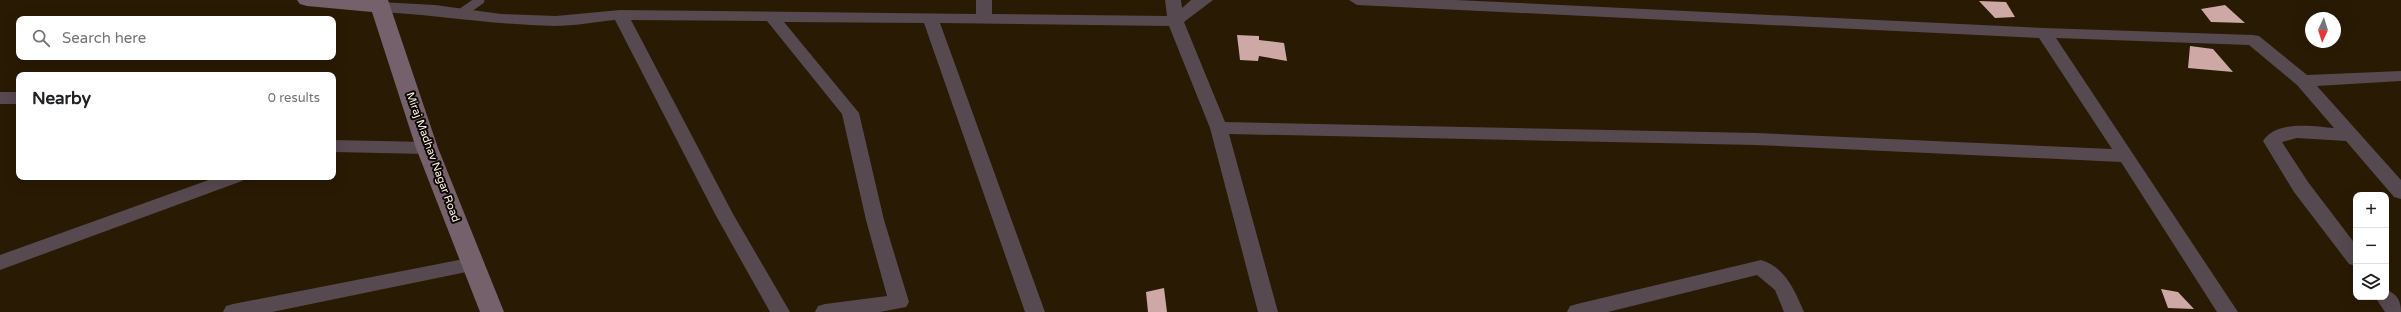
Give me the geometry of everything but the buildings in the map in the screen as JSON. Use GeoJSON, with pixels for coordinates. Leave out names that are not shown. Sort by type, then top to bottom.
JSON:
{"type":"FeatureCollection","features":[{"type":"Feature","properties":{"kind":"street"},"geometry":{"type":"LineString","coordinates":[[307,0],[433,5],[460,14],[500,19],[556,21],[620,15],[930,17],[1175,21],[1200,1],[1206,0]]}},
{"type":"Feature","properties":{"kind":"street"},"geometry":{"type":"LineString","coordinates":[[984,0],[984,18]]}},
{"type":"Feature","properties":{"kind":"street"},"geometry":{"type":"LineString","coordinates":[[1174,0],[1175,21],[1219,128],[1268,312]]}},
{"type":"Feature","properties":{"kind":"street"},"geometry":{"type":"LineString","coordinates":[[1357,0],[2044,33],[2253,40],[2303,81],[2349,135],[2401,192]]}},
{"type":"Feature","properties":{"kind":"street","name":"Miraj Madhav Nagar Road"},"geometry":{"type":"LineString","coordinates":[[379,4],[427,148],[492,312]]}},
{"type":"Feature","properties":{"kind":"street"},"geometry":{"type":"LineString","coordinates":[[620,15],[724,214],[780,312]]}},
{"type":"Feature","properties":{"kind":"street"},"geometry":{"type":"LineString","coordinates":[[771,16],[850,113],[875,220],[899,302],[857,310],[825,312]]}},
{"type":"Feature","properties":{"kind":"street"},"geometry":{"type":"LineString","coordinates":[[930,17],[1035,312]]}},
{"type":"Feature","properties":{"kind":"street"},"geometry":{"type":"LineString","coordinates":[[2044,33],[2228,312]]}},
{"type":"Feature","properties":{"kind":"street"},"geometry":{"type":"LineString","coordinates":[[2303,81],[2401,76]]}},
{"type":"Feature","properties":{"kind":"street"},"geometry":{"type":"LineString","coordinates":[[0,98],[16,98]]}},
{"type":"Feature","properties":{"kind":"street"},"geometry":{"type":"LineString","coordinates":[[1219,128],[1756,139],[2126,156]]}},
{"type":"Feature","properties":{"kind":"street"},"geometry":{"type":"LineString","coordinates":[[2349,135],[2288,132],[2277,135],[2272,141],[2301,187],[2353,255]]}},
{"type":"Feature","properties":{"kind":"street"},"geometry":{"type":"LineString","coordinates":[[336,146],[427,148]]}},
{"type":"Feature","properties":{"kind":"street"},"geometry":{"type":"LineString","coordinates":[[0,263],[228,180]]}},
{"type":"Feature","properties":{"kind":"street"},"geometry":{"type":"LineString","coordinates":[[233,312],[474,264]]}},
{"type":"Feature","properties":{"kind":"street"},"geometry":{"type":"LineString","coordinates":[[1577,312],[1761,267],[1783,286],[1794,312]]}},
{"type":"Feature","properties":{"kind":"street"},"geometry":{"type":"LineString","coordinates":[[2387,300],[2397,312]]}},
{"type":"Feature","properties":{"kind":"lane"},"geometry":{"type":"LineString","coordinates":[[460,14],[480,0]]}}]}
